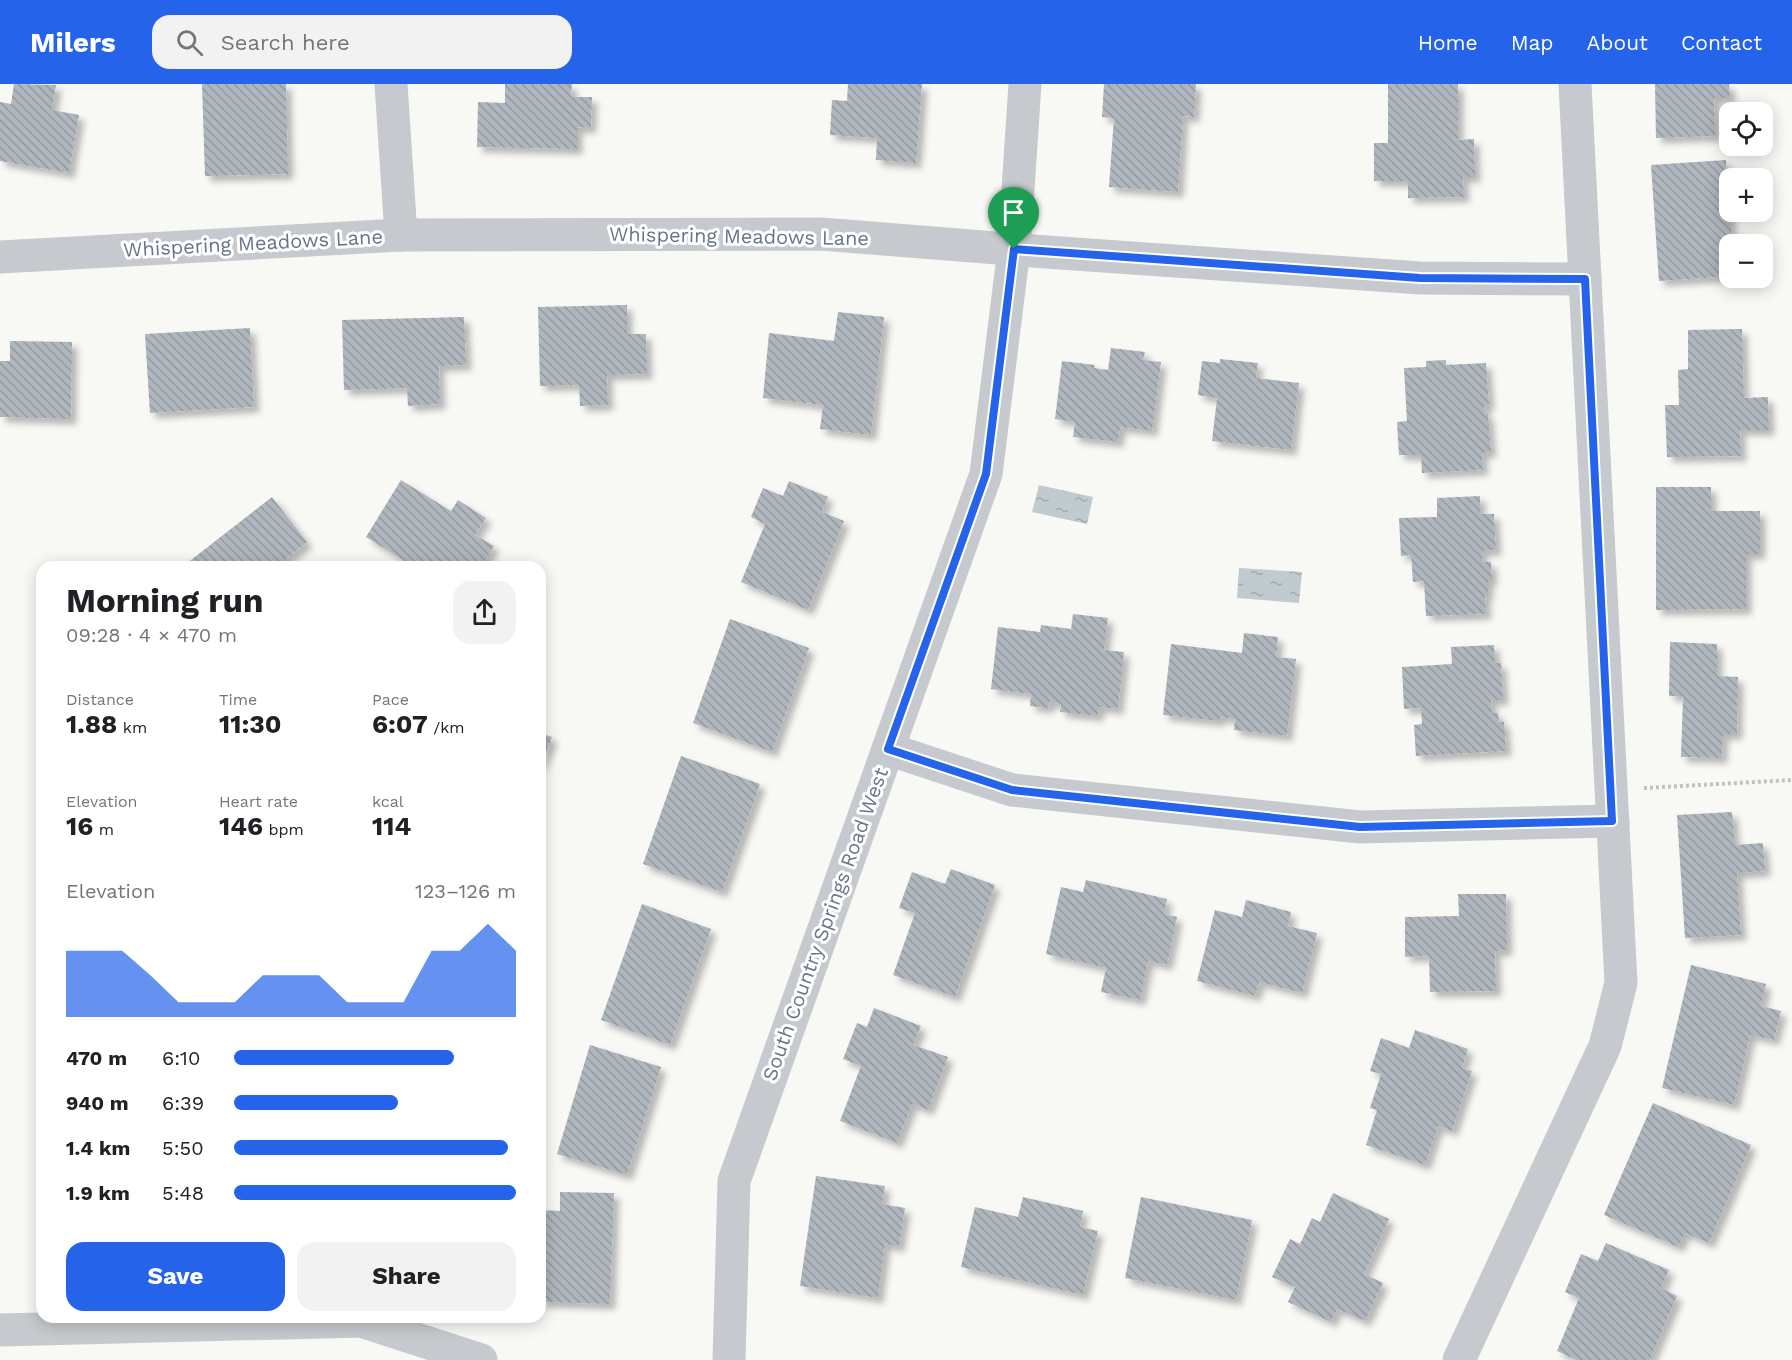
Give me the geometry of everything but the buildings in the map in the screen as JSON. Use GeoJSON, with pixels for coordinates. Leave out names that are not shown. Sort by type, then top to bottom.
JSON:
{"type":"FeatureCollection","features":[{"type":"Feature","properties":{"kind":"street"},"geometry":{"type":"LineString","coordinates":[[391,84],[401,234]]}},
{"type":"Feature","properties":{"kind":"street","name":"South Country Springs Road West"},"geometry":{"type":"LineString","coordinates":[[729,1360],[734,1181],[986,474],[1014,249],[1025,84]]}},
{"type":"Feature","properties":{"kind":"street"},"geometry":{"type":"LineString","coordinates":[[1459,1360],[1605,1046],[1621,983],[1575,84]]}},
{"type":"Feature","properties":{"kind":"street","name":"Whispering Meadows Lane"},"geometry":{"type":"LineString","coordinates":[[0,257],[401,234],[821,234],[1420,278],[1585,279]]}},
{"type":"Feature","properties":{"kind":"street"},"geometry":{"type":"LineString","coordinates":[[888,749],[1012,790],[1360,827],[1612,821]]}},
{"type":"Feature","properties":{"kind":"street"},"geometry":{"type":"LineString","coordinates":[[0,1330],[153,1323]]}},
{"type":"Feature","properties":{"kind":"street"},"geometry":{"type":"LineString","coordinates":[[368,1323],[481,1360]]}},
{"type":"Feature","properties":{"kind":"path"},"geometry":{"type":"LineString","coordinates":[[1643,788],[1792,780]]}},
{"type":"Feature","properties":{"kind":"water"},"geometry":{"type":"Polygon","coordinates":[[[1039,485],[1093,497],[1087,524],[1032,512],[1039,485]]]}},
{"type":"Feature","properties":{"kind":"water"},"geometry":{"type":"Polygon","coordinates":[[[1239,568],[1302,572],[1299,603],[1237,598],[1239,568]]]}},
{"type":"Feature","properties":{"kind":"route"},"geometry":{"type":"LineString","coordinates":[[1014,249],[1420,278],[1585,279],[1612,821],[1360,827],[1012,790],[888,749],[986,474],[1014,249]]}}]}
